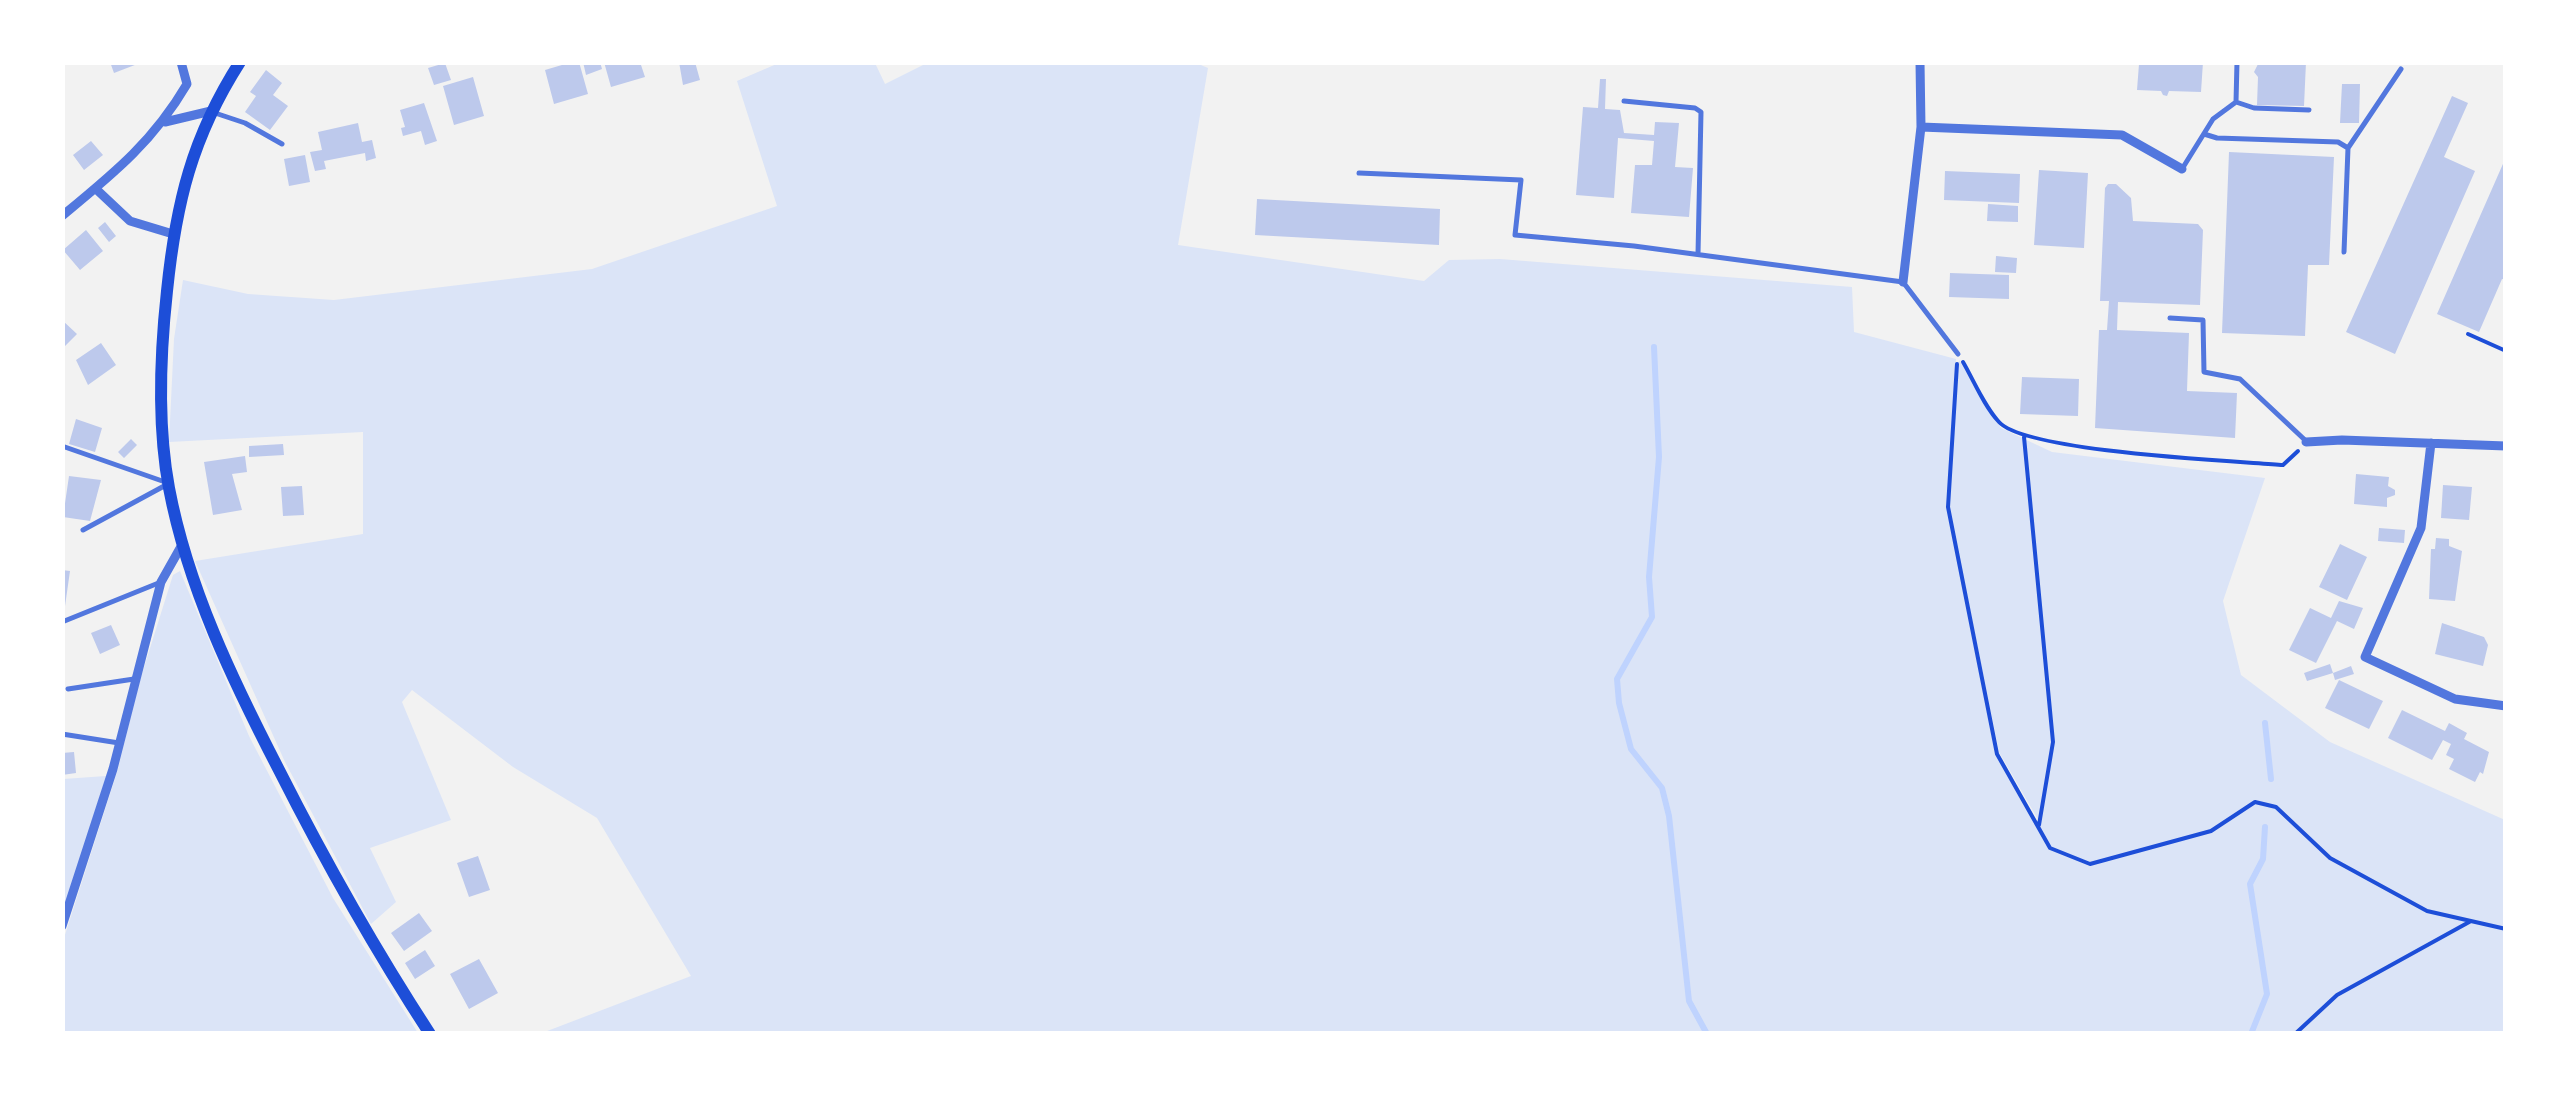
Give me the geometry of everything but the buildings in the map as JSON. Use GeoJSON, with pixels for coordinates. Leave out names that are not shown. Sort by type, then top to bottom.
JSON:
{"type":"FeatureCollection","features":[{"type":"Feature","properties":{"kind":"main road"},"geometry":{"type":"LineString","coordinates":[[240,62],[211,111],[184,180],[173,234],[162,361],[168,483],[208,620],[244,702],[343,893],[430,1034]]}},
{"type":"Feature","properties":{"kind":"street"},"geometry":{"type":"LineString","coordinates":[[62,216],[165,122],[187,84],[181,62]]}},
{"type":"Feature","properties":{"kind":"street"},"geometry":{"type":"LineString","coordinates":[[1904,282],[1921,127],[1920,62]]}},
{"type":"Feature","properties":{"kind":"street"},"geometry":{"type":"LineString","coordinates":[[165,122],[211,111]]}},
{"type":"Feature","properties":{"kind":"street"},"geometry":{"type":"LineString","coordinates":[[1921,127],[2122,136],[2182,169]]}},
{"type":"Feature","properties":{"kind":"street"},"geometry":{"type":"LineString","coordinates":[[96,189],[130,220],[173,234]]}},
{"type":"Feature","properties":{"kind":"street"},"geometry":{"type":"LineString","coordinates":[[2306,442],[2506,446]]}},
{"type":"Feature","properties":{"kind":"street"},"geometry":{"type":"LineString","coordinates":[[2431,442],[2421,528],[2364,657],[2455,698],[2506,706]]}},
{"type":"Feature","properties":{"kind":"street"},"geometry":{"type":"LineString","coordinates":[[62,926],[119,744],[162,582],[183,542]]}},
{"type":"Feature","properties":{"kind":"lane"},"geometry":{"type":"LineString","coordinates":[[2236,102],[2237,62]]}},
{"type":"Feature","properties":{"kind":"lane"},"geometry":{"type":"LineString","coordinates":[[2344,252],[2348,148],[2401,69]]}},
{"type":"Feature","properties":{"kind":"lane"},"geometry":{"type":"LineString","coordinates":[[1624,101],[1695,108],[1701,112],[1698,254]]}},
{"type":"Feature","properties":{"kind":"lane"},"geometry":{"type":"LineString","coordinates":[[2236,102],[2254,108],[2308,110]]}},
{"type":"Feature","properties":{"kind":"lane"},"geometry":{"type":"LineString","coordinates":[[2182,169],[2213,119],[2236,102]]}},
{"type":"Feature","properties":{"kind":"lane"},"geometry":{"type":"LineString","coordinates":[[211,111],[245,123],[282,144]]}},
{"type":"Feature","properties":{"kind":"lane"},"geometry":{"type":"LineString","coordinates":[[2204,134],[2218,138],[2338,142],[2348,148]]}},
{"type":"Feature","properties":{"kind":"lane"},"geometry":{"type":"LineString","coordinates":[[1360,173],[1521,180],[1515,235],[1698,254],[1904,282],[1958,354]]}},
{"type":"Feature","properties":{"kind":"lane"},"geometry":{"type":"LineString","coordinates":[[2170,318],[2203,320],[2204,372],[2240,380],[2306,442]]}},
{"type":"Feature","properties":{"kind":"lane"},"geometry":{"type":"LineString","coordinates":[[62,446],[168,483]]}},
{"type":"Feature","properties":{"kind":"lane"},"geometry":{"type":"LineString","coordinates":[[83,530],[168,483]]}},
{"type":"Feature","properties":{"kind":"lane"},"geometry":{"type":"LineString","coordinates":[[62,622],[162,582]]}},
{"type":"Feature","properties":{"kind":"lane"},"geometry":{"type":"LineString","coordinates":[[68,689],[135,678]]}},
{"type":"Feature","properties":{"kind":"lane"},"geometry":{"type":"LineString","coordinates":[[62,734],[119,744]]}},
{"type":"Feature","properties":{"kind":"path"},"geometry":{"type":"LineString","coordinates":[[2468,334],[2506,351]]}},
{"type":"Feature","properties":{"kind":"path"},"geometry":{"type":"LineString","coordinates":[[1958,354],[2000,424],[2024,437],[2121,451],[2283,465],[2306,442]]}},
{"type":"Feature","properties":{"kind":"path"},"geometry":{"type":"LineString","coordinates":[[1958,354],[1948,508],[1997,754],[2050,848],[2090,864],[2212,831],[2255,802],[2276,807],[2330,858],[2427,911],[2506,929]]}},
{"type":"Feature","properties":{"kind":"path"},"geometry":{"type":"LineString","coordinates":[[2024,437],[2053,742],[2038,827]]}},
{"type":"Feature","properties":{"kind":"path"},"geometry":{"type":"LineString","coordinates":[[2295,1034],[2337,994],[2471,921]]}},
{"type":"Feature","properties":{"kind":"shaded area"},"geometry":{"type":"Polygon","coordinates":[[[779,63],[875,63],[885,84],[927,63],[1196,63],[1208,68],[1178,245],[1424,281],[1449,260],[1500,259],[1852,287],[1854,332],[1956,359],[1947,508],[1995,753],[2034,824],[2040,823],[1999,752],[1949,507],[1959,360],[2001,428],[2052,452],[2265,478],[2223,601],[2241,675],[2330,742],[2505,820],[2505,1033],[542,1033],[691,976],[597,818],[513,767],[412,690],[402,702],[451,820],[370,848],[396,902],[371,924],[285,762],[195,561],[363,534],[363,432],[169,442],[174,339],[183,280],[248,294],[334,300],[592,269],[777,206],[737,81],[779,63]]]}},
{"type":"Feature","properties":{"kind":"shaded area"},"geometry":{"type":"Polygon","coordinates":[[[180,571],[249,736],[333,898],[418,1033],[63,1034],[63,941],[117,772],[140,680],[173,575],[180,571]]]}},
{"type":"Feature","properties":{"kind":"shaded area"},"geometry":{"type":"Polygon","coordinates":[[[106,776],[63,914],[63,779],[106,776]]]}},
{"type":"Feature","properties":{"kind":"waterway"},"geometry":{"type":"LineString","coordinates":[[1654,347],[1659,457],[1649,577],[1652,617],[1617,679],[1631,749],[1662,788],[1669,816],[1689,1001],[1707,1034]]}},
{"type":"Feature","properties":{"kind":"waterway"},"geometry":{"type":"LineString","coordinates":[[2265,723],[2271,779]]}},
{"type":"Feature","properties":{"kind":"waterway"},"geometry":{"type":"LineString","coordinates":[[2251,1034],[2267,994],[2250,884],[2263,859],[2265,827]]}}]}
